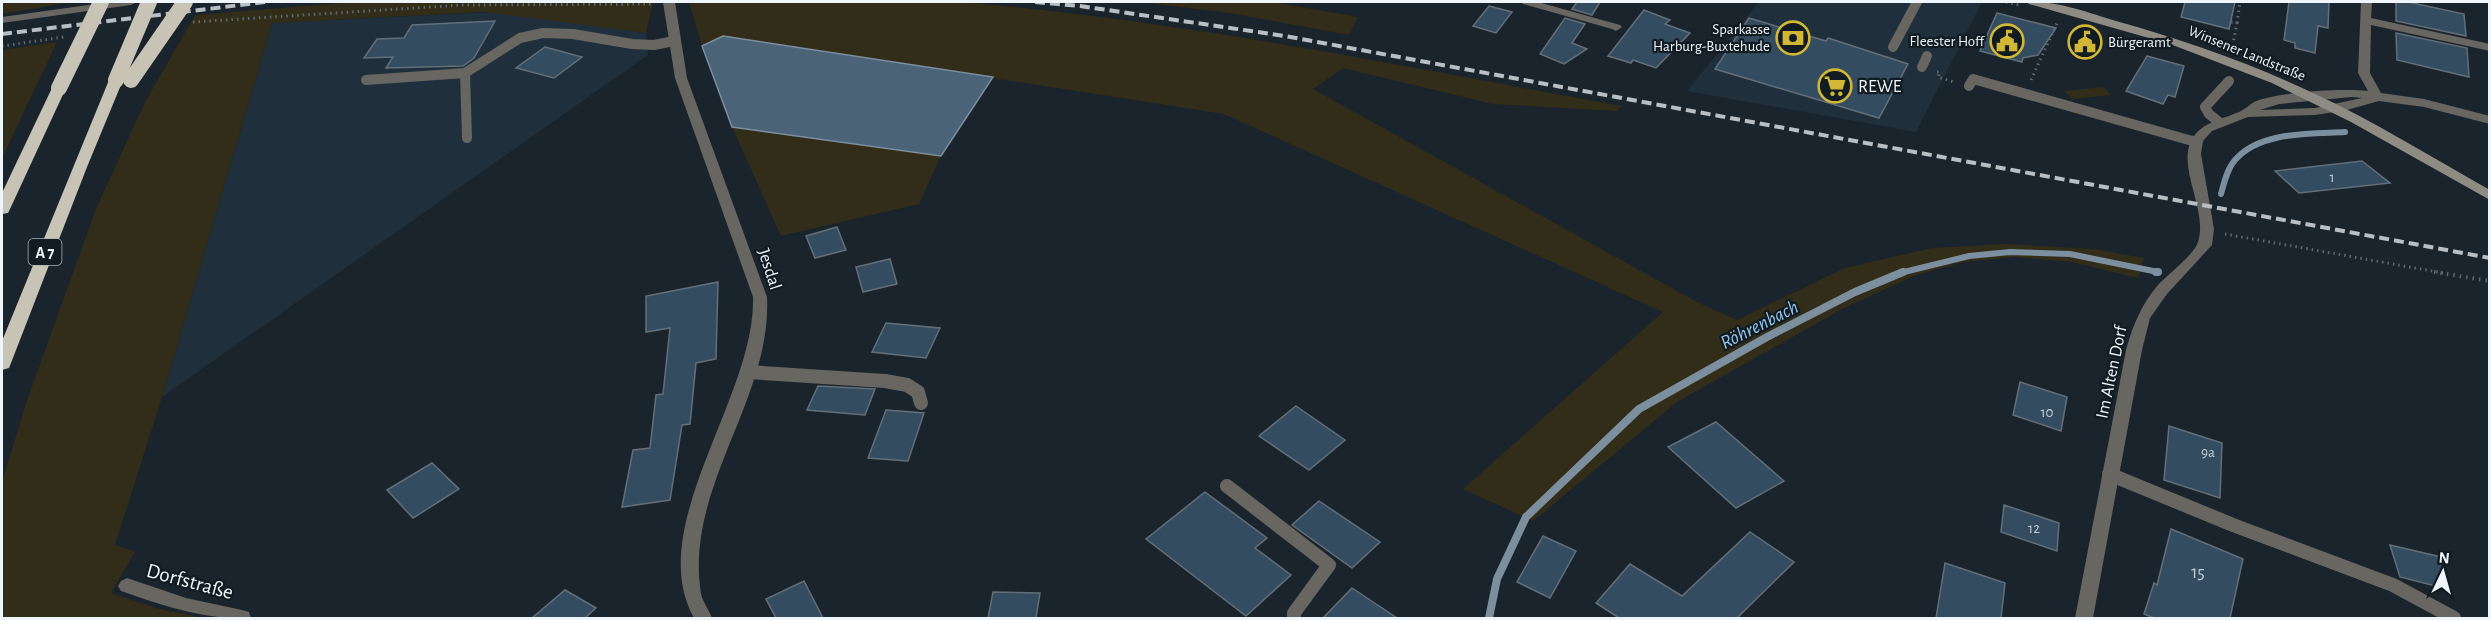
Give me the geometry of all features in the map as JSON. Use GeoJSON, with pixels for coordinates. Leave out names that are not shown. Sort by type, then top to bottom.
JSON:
{"type":"FeatureCollection","features":[{"type":"Feature","properties":{"kind":"highway"},"geometry":{"type":"LineString","coordinates":[[2,209],[101,2]]}},
{"type":"Feature","properties":{"kind":"highway","name":"A 7"},"geometry":{"type":"LineString","coordinates":[[2,363],[89,143],[123,80],[149,2]]}},
{"type":"Feature","properties":{"kind":"highway"},"geometry":{"type":"LineString","coordinates":[[123,80],[185,2]]}},
{"type":"Feature","properties":{"kind":"street"},"geometry":{"type":"LineString","coordinates":[[2,20],[131,2]]}},
{"type":"Feature","properties":{"kind":"street"},"geometry":{"type":"LineString","coordinates":[[1527,2],[1616,27]]}},
{"type":"Feature","properties":{"kind":"street","name":"Winsener Landstraße"},"geometry":{"type":"LineString","coordinates":[[2033,2],[2116,23],[2206,52],[2310,96],[2490,196]]}},
{"type":"Feature","properties":{"kind":"street"},"geometry":{"type":"LineString","coordinates":[[2366,2],[2364,73],[2377,97]]}},
{"type":"Feature","properties":{"kind":"street","name":"Jesdal"},"geometry":{"type":"LineString","coordinates":[[669,3],[681,78],[760,297],[757,347],[702,497],[690,547],[692,596],[703,618]]}},
{"type":"Feature","properties":{"kind":"street"},"geometry":{"type":"LineString","coordinates":[[2365,20],[2490,48]]}},
{"type":"Feature","properties":{"kind":"street","name":"Winsener Landstraße"},"geometry":{"type":"LineString","coordinates":[[2310,96],[2352,93],[2424,103],[2490,120]]}},
{"type":"Feature","properties":{"kind":"street"},"geometry":{"type":"LineString","coordinates":[[2245,114],[2259,105],[2310,96]]}},
{"type":"Feature","properties":{"kind":"street","name":"Winsener Landstraße"},"geometry":{"type":"LineString","coordinates":[[2333,108],[2362,103],[2377,97]]}},
{"type":"Feature","properties":{"kind":"street"},"geometry":{"type":"LineString","coordinates":[[2207,229],[2194,163],[2196,142],[2207,129],[2219,122],[2245,114],[2333,108]]}},
{"type":"Feature","properties":{"kind":"street","name":"Im Alten Dorf"},"geometry":{"type":"LineString","coordinates":[[2084,618],[2109,474],[2134,350],[2144,317],[2162,291],[2205,245],[2207,229]]}},
{"type":"Feature","properties":{"kind":"street","name":"Dorfstraße"},"geometry":{"type":"LineString","coordinates":[[126,586],[186,606],[242,618]]}},
{"type":"Feature","properties":{"kind":"lane"},"geometry":{"type":"LineString","coordinates":[[1893,47],[1917,2]]}},
{"type":"Feature","properties":{"kind":"lane"},"geometry":{"type":"LineString","coordinates":[[366,80],[465,73],[476,68],[514,41],[537,33],[566,34],[647,45],[674,41]]}},
{"type":"Feature","properties":{"kind":"lane"},"geometry":{"type":"LineString","coordinates":[[1922,67],[1927,56]]}},
{"type":"Feature","properties":{"kind":"lane"},"geometry":{"type":"LineString","coordinates":[[465,73],[467,138]]}},
{"type":"Feature","properties":{"kind":"lane"},"geometry":{"type":"LineString","coordinates":[[1969,86],[1973,79],[2196,142]]}},
{"type":"Feature","properties":{"kind":"lane"},"geometry":{"type":"LineString","coordinates":[[2219,122],[2209,114],[2205,107],[2229,81]]}},
{"type":"Feature","properties":{"kind":"lane"},"geometry":{"type":"LineString","coordinates":[[747,372],[885,381],[907,385],[918,392],[921,403]]}},
{"type":"Feature","properties":{"kind":"lane"},"geometry":{"type":"LineString","coordinates":[[2109,474],[2233,525],[2393,585],[2454,618]]}},
{"type":"Feature","properties":{"kind":"lane"},"geometry":{"type":"LineString","coordinates":[[1227,486],[1329,565],[1294,613],[1294,618]]}},
{"type":"Feature","properties":{"kind":"path"},"geometry":{"type":"LineString","coordinates":[[2230,52],[2240,2]]}},
{"type":"Feature","properties":{"kind":"path"},"geometry":{"type":"LineString","coordinates":[[190,22],[462,5],[669,3]]}},
{"type":"Feature","properties":{"kind":"path"},"geometry":{"type":"LineString","coordinates":[[2024,93],[2061,15]]}},
{"type":"Feature","properties":{"kind":"path"},"geometry":{"type":"LineString","coordinates":[[2230,22],[2237,23]]}},
{"type":"Feature","properties":{"kind":"path"},"geometry":{"type":"LineString","coordinates":[[2,46],[75,36]]}},
{"type":"Feature","properties":{"kind":"path"},"geometry":{"type":"LineString","coordinates":[[1922,67],[1940,72],[1938,77],[1969,86]]}},
{"type":"Feature","properties":{"kind":"path"},"geometry":{"type":"LineString","coordinates":[[2207,229],[2249,240],[2490,281]]}},
{"type":"Feature","properties":{"kind":"shaded area"},"geometry":{"type":"Polygon","coordinates":[[[2,2],[72,2],[2,14],[2,2]]]}},
{"type":"Feature","properties":{"kind":"shaded area"},"geometry":{"type":"Polygon","coordinates":[[[353,2],[653,2],[646,33],[485,12],[272,23],[162,397],[115,545],[135,552],[111,593],[159,609],[204,618],[2,618],[2,482],[26,403],[96,209],[144,104],[195,15],[353,2]]]}},
{"type":"Feature","properties":{"kind":"shaded area"},"geometry":{"type":"Polygon","coordinates":[[[689,2],[959,2],[1042,10],[1208,32],[1621,106],[1617,111],[1493,104],[1343,68],[1313,89],[1695,301],[1737,320],[1845,268],[1932,248],[2006,244],[2093,249],[2144,258],[2138,278],[2072,262],[2015,257],[1963,262],[1914,276],[1844,308],[1677,402],[1533,521],[1463,489],[1663,312],[1224,114],[723,36],[702,46],[689,2]]]}},
{"type":"Feature","properties":{"kind":"shaded area"},"geometry":{"type":"Polygon","coordinates":[[[1139,2],[1273,2],[1358,17],[1349,35],[1230,13],[1139,2]]]}},
{"type":"Feature","properties":{"kind":"shaded area"},"geometry":{"type":"Polygon","coordinates":[[[1759,2],[1982,2],[1916,132],[1687,91],[1759,2]]]}},
{"type":"Feature","properties":{"kind":"shaded area"},"geometry":{"type":"Polygon","coordinates":[[[491,12],[646,33],[648,55],[162,397],[272,23],[491,12]]]}},
{"type":"Feature","properties":{"kind":"shaded area"},"geometry":{"type":"Polygon","coordinates":[[[723,36],[993,77],[941,156],[732,127],[702,46],[723,36]]]}},
{"type":"Feature","properties":{"kind":"shaded area"},"geometry":{"type":"Polygon","coordinates":[[[57,42],[2,158],[3,50],[57,42]]]}},
{"type":"Feature","properties":{"kind":"shaded area"},"geometry":{"type":"Polygon","coordinates":[[[2103,87],[2111,95],[2072,99],[2064,91],[2103,87]]]}},
{"type":"Feature","properties":{"kind":"shaded area"},"geometry":{"type":"Polygon","coordinates":[[[732,127],[941,156],[919,204],[781,236],[732,127]]]}},
{"type":"Feature","properties":{"kind":"building"},"geometry":{"type":"Polygon","coordinates":[[[1577,2],[1600,2],[1592,15],[1572,9],[1577,2]]]}},
{"type":"Feature","properties":{"kind":"building"},"geometry":{"type":"Polygon","coordinates":[[[2185,2],[2235,2],[2229,29],[2181,17],[2185,2]]]}},
{"type":"Feature","properties":{"kind":"building"},"geometry":{"type":"Polygon","coordinates":[[[2289,2],[2329,2],[2328,28],[2318,26],[2315,53],[2295,48],[2295,43],[2284,40],[2289,2]]]}},
{"type":"Feature","properties":{"kind":"building"},"geometry":{"type":"Polygon","coordinates":[[[2396,2],[2408,2],[2464,14],[2466,36],[2396,21],[2396,2]]]}},
{"type":"Feature","properties":{"kind":"building"},"geometry":{"type":"Polygon","coordinates":[[[1489,6],[1512,12],[1496,33],[1473,26],[1489,6]]]}},
{"type":"Feature","properties":{"kind":"building"},"geometry":{"type":"Polygon","coordinates":[[[1644,10],[1670,20],[1665,24],[1690,33],[1656,68],[1633,60],[1631,63],[1608,56],[1644,10]]]}},
{"type":"Feature","properties":{"kind":"building"},"geometry":{"type":"Polygon","coordinates":[[[1997,13],[2056,28],[2038,55],[2023,58],[2022,62],[1980,51],[1997,13]]]}},
{"type":"Feature","properties":{"kind":"building"},"geometry":{"type":"Polygon","coordinates":[[[1565,18],[1585,24],[1572,43],[1587,49],[1564,64],[1540,54],[1565,18]]]}},
{"type":"Feature","properties":{"kind":"building","name":"REWE"},"geometry":{"type":"Polygon","coordinates":[[[1749,18],[1826,41],[1828,38],[1908,64],[1879,118],[1715,69],[1749,18]]]}},
{"type":"Feature","properties":{"kind":"building"},"geometry":{"type":"Polygon","coordinates":[[[495,21],[474,58],[463,66],[386,68],[393,57],[364,58],[377,39],[404,38],[412,25],[495,21]]]}},
{"type":"Feature","properties":{"kind":"building"},"geometry":{"type":"Polygon","coordinates":[[[2396,33],[2467,48],[2469,77],[2397,60],[2396,33]]]}},
{"type":"Feature","properties":{"kind":"building"},"geometry":{"type":"Polygon","coordinates":[[[545,47],[582,57],[554,78],[516,68],[545,47]]]}},
{"type":"Feature","properties":{"kind":"building"},"geometry":{"type":"Polygon","coordinates":[[[2147,56],[2184,66],[2175,97],[2168,95],[2163,104],[2126,91],[2147,56]]]}},
{"type":"Feature","properties":{"kind":"building"},"geometry":{"type":"Polygon","coordinates":[[[2362,161],[2390,183],[2299,193],[2275,171],[2362,161]]]}},
{"type":"Feature","properties":{"kind":"building"},"geometry":{"type":"Polygon","coordinates":[[[837,227],[846,250],[815,258],[806,236],[837,227]]]}},
{"type":"Feature","properties":{"kind":"building"},"geometry":{"type":"Polygon","coordinates":[[[890,259],[897,284],[863,292],[856,267],[890,259]]]}},
{"type":"Feature","properties":{"kind":"building"},"geometry":{"type":"Polygon","coordinates":[[[718,282],[716,359],[696,363],[690,424],[682,425],[670,500],[622,507],[633,450],[650,448],[656,395],[663,394],[670,328],[646,332],[646,296],[718,282]]]}},
{"type":"Feature","properties":{"kind":"building"},"geometry":{"type":"Polygon","coordinates":[[[886,323],[940,328],[926,358],[872,352],[886,323]]]}},
{"type":"Feature","properties":{"kind":"building"},"geometry":{"type":"Polygon","coordinates":[[[2020,382],[2067,397],[2061,431],[2013,415],[2020,382]]]}},
{"type":"Feature","properties":{"kind":"building"},"geometry":{"type":"Polygon","coordinates":[[[818,386],[875,389],[865,415],[807,410],[818,386]]]}},
{"type":"Feature","properties":{"kind":"building"},"geometry":{"type":"Polygon","coordinates":[[[1296,406],[1345,440],[1309,470],[1259,436],[1296,406]]]}},
{"type":"Feature","properties":{"kind":"building"},"geometry":{"type":"Polygon","coordinates":[[[886,410],[924,413],[908,461],[868,458],[886,410]]]}},
{"type":"Feature","properties":{"kind":"building"},"geometry":{"type":"Polygon","coordinates":[[[1716,422],[1784,481],[1736,508],[1668,447],[1716,422]]]}},
{"type":"Feature","properties":{"kind":"building"},"geometry":{"type":"Polygon","coordinates":[[[2169,426],[2222,443],[2220,498],[2164,480],[2169,426]]]}},
{"type":"Feature","properties":{"kind":"building"},"geometry":{"type":"Polygon","coordinates":[[[432,463],[459,489],[413,518],[387,490],[432,463]]]}},
{"type":"Feature","properties":{"kind":"building"},"geometry":{"type":"Polygon","coordinates":[[[1205,492],[1267,538],[1255,548],[1291,575],[1246,616],[1146,539],[1205,492]]]}},
{"type":"Feature","properties":{"kind":"building"},"geometry":{"type":"Polygon","coordinates":[[[1319,501],[1380,542],[1352,568],[1292,525],[1319,501]]]}},
{"type":"Feature","properties":{"kind":"building"},"geometry":{"type":"Polygon","coordinates":[[[2004,505],[2059,523],[2057,551],[2001,532],[2004,505]]]}},
{"type":"Feature","properties":{"kind":"building"},"geometry":{"type":"Polygon","coordinates":[[[2171,529],[2243,559],[2230,618],[2154,618],[2144,614],[2154,583],[2157,585],[2171,529]]]}},
{"type":"Feature","properties":{"kind":"building"},"geometry":{"type":"Polygon","coordinates":[[[1750,532],[1794,562],[1737,618],[1619,618],[1596,603],[1630,564],[1682,596],[1750,532]]]}},
{"type":"Feature","properties":{"kind":"building"},"geometry":{"type":"Polygon","coordinates":[[[1543,536],[1576,551],[1550,598],[1517,582],[1543,536]]]}},
{"type":"Feature","properties":{"kind":"building"},"geometry":{"type":"Polygon","coordinates":[[[2390,545],[2441,557],[2451,590],[2400,577],[2390,545]]]}},
{"type":"Feature","properties":{"kind":"building"},"geometry":{"type":"Polygon","coordinates":[[[1945,563],[2005,583],[2001,618],[1936,618],[1945,563]]]}},
{"type":"Feature","properties":{"kind":"building"},"geometry":{"type":"Polygon","coordinates":[[[804,581],[823,618],[776,618],[766,599],[804,581]]]}},
{"type":"Feature","properties":{"kind":"building"},"geometry":{"type":"Polygon","coordinates":[[[1352,588],[1397,618],[1323,618],[1352,588]]]}},
{"type":"Feature","properties":{"kind":"building"},"geometry":{"type":"Polygon","coordinates":[[[565,590],[596,608],[585,618],[532,618],[565,590]]]}},
{"type":"Feature","properties":{"kind":"building"},"geometry":{"type":"Polygon","coordinates":[[[993,592],[1040,593],[1036,618],[988,618],[993,592]]]}},
{"type":"Feature","properties":{"kind":"waterway","name":"Röhrenbach"},"geometry":{"type":"LineString","coordinates":[[2221,194],[2232,164],[2258,144],[2287,136],[2345,132]]}},
{"type":"Feature","properties":{"kind":"waterway","name":"Röhrenbach"},"geometry":{"type":"LineString","coordinates":[[1901,273],[1969,256],[2010,252],[2070,254],[2158,272],[2156,272]]}},
{"type":"Feature","properties":{"kind":"waterway","name":"Röhrenbach"},"geometry":{"type":"LineString","coordinates":[[1489,618],[1497,579],[1526,517],[1639,409],[1767,337],[1855,292],[1901,273]]}},
{"type":"Feature","properties":{"kind":"railway"},"geometry":{"type":"LineString","coordinates":[[2,34],[265,2]]}},
{"type":"Feature","properties":{"kind":"railway"},"geometry":{"type":"LineString","coordinates":[[1035,2],[1080,6],[1285,36],[2490,258]]}},
{"type":"Feature","properties":{"kind":"place","name":"Sparkasse Harburg-Buxtehude"},"geometry":{"type":"Point","coordinates":[1793,38]}},
{"type":"Feature","properties":{"kind":"place","name":"Fleester Hoff"},"geometry":{"type":"Point","coordinates":[2007,41]}},
{"type":"Feature","properties":{"kind":"place","name":"Bürgeramt"},"geometry":{"type":"Point","coordinates":[2085,42]}},
{"type":"Feature","properties":{"kind":"place","name":"REWE"},"geometry":{"type":"Point","coordinates":[1835,86]}}]}
